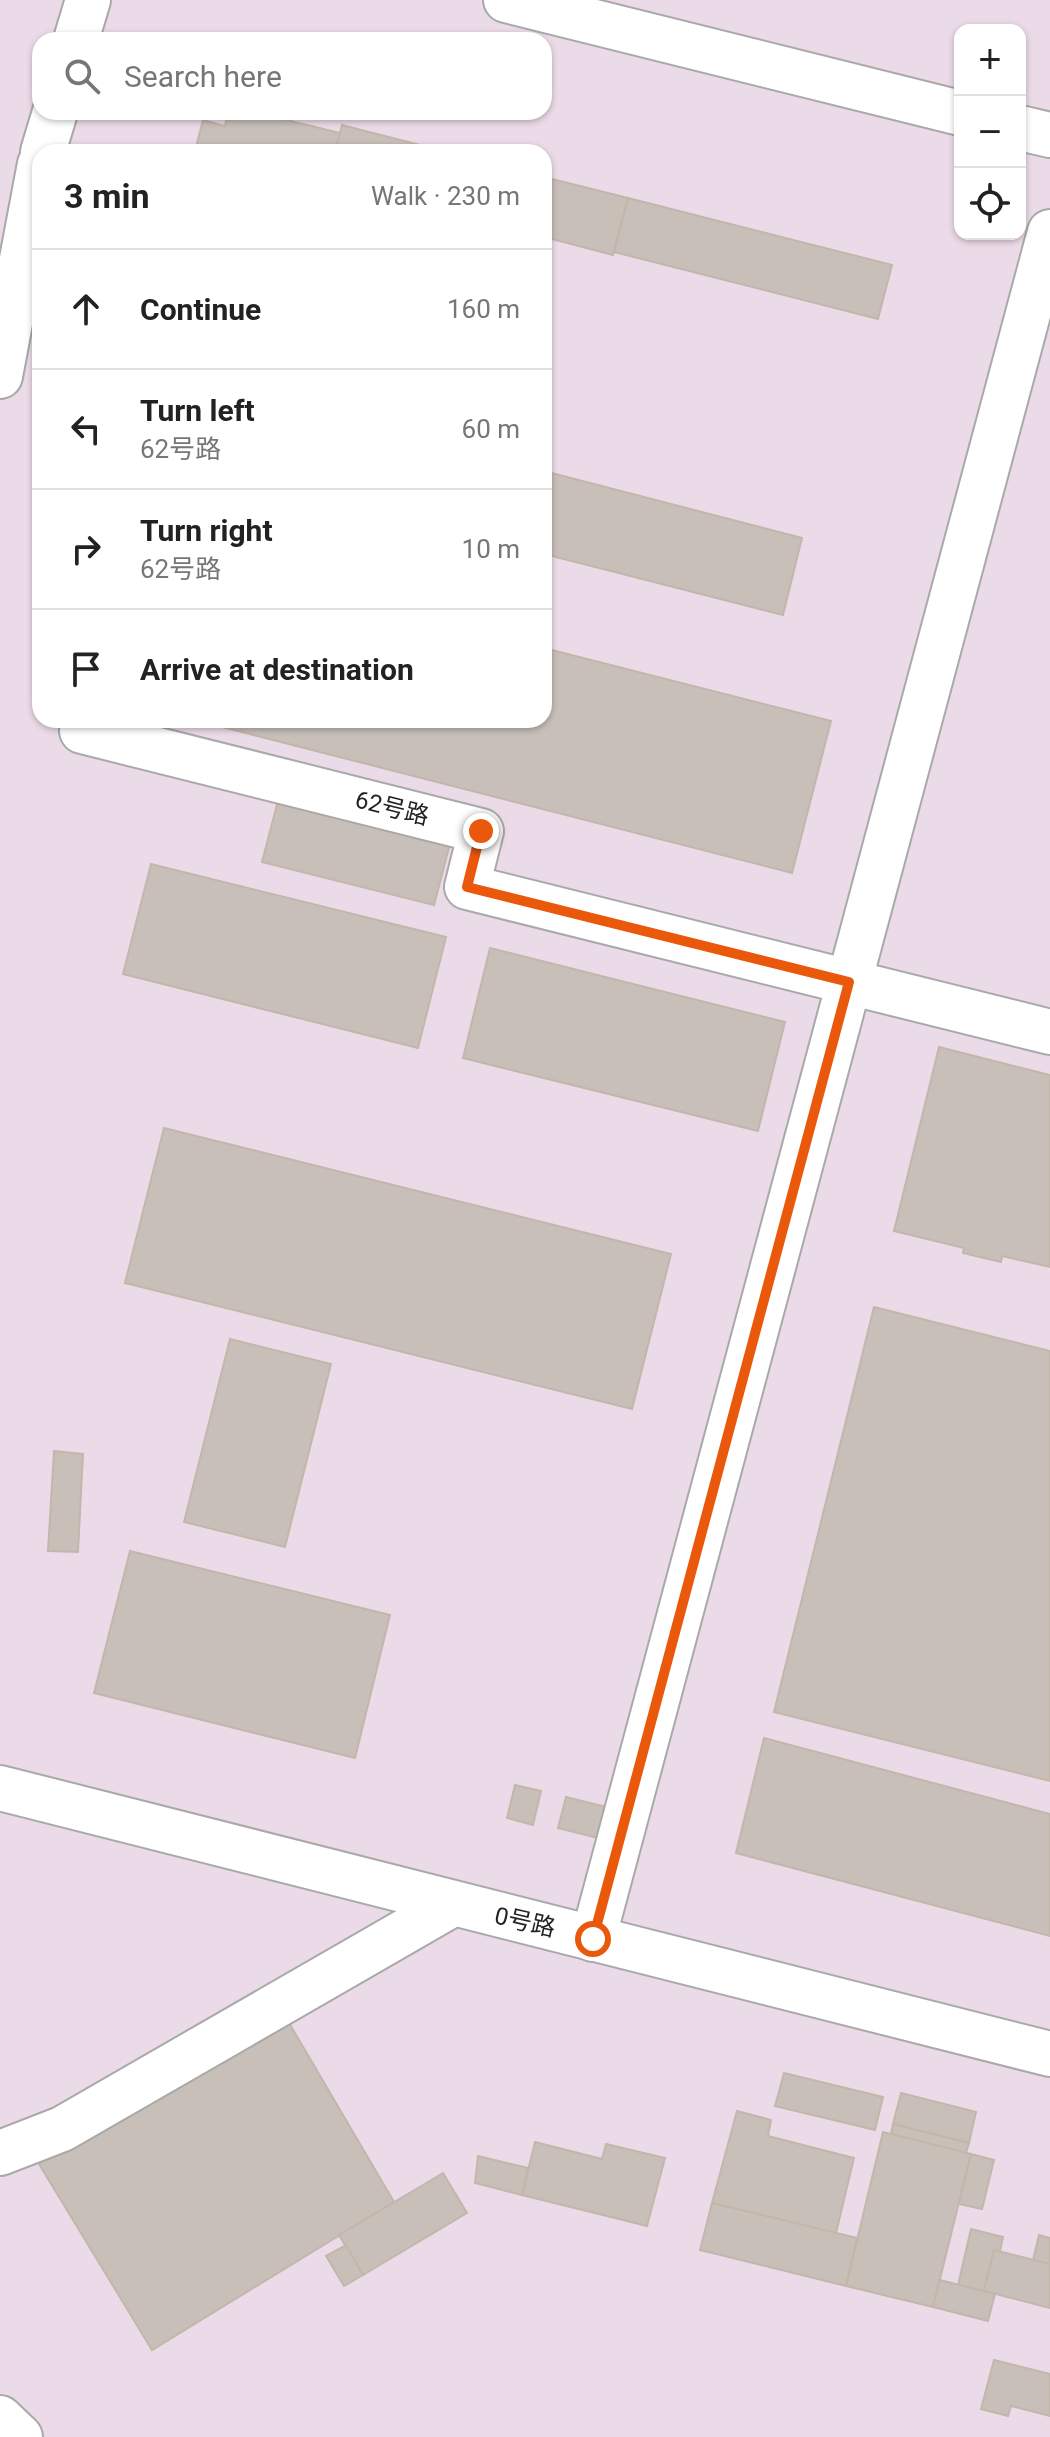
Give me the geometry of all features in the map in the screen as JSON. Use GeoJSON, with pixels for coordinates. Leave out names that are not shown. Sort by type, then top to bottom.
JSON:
{"type":"FeatureCollection","features":[{"type":"Feature","properties":{"kind":"street"},"geometry":{"type":"LineString","coordinates":[[78,32],[88,0]]}},
{"type":"Feature","properties":{"kind":"street"},"geometry":{"type":"LineString","coordinates":[[506,0],[954,112]]}},
{"type":"Feature","properties":{"kind":"street"},"geometry":{"type":"LineString","coordinates":[[45,144],[53,120]]}},
{"type":"Feature","properties":{"kind":"street"},"geometry":{"type":"LineString","coordinates":[[1026,129],[1050,135]]}},
{"type":"Feature","properties":{"kind":"street"},"geometry":{"type":"LineString","coordinates":[[0,376],[32,206]]}},
{"type":"Feature","properties":{"kind":"street"},"geometry":{"type":"LineString","coordinates":[[593,1939],[1050,232]]}},
{"type":"Feature","properties":{"kind":"street","name":"62号路"},"geometry":{"type":"LineString","coordinates":[[82,731],[481,831],[467,887],[1050,1032]]}},
{"type":"Feature","properties":{"kind":"street","name":"0号路"},"geometry":{"type":"LineString","coordinates":[[0,1788],[451,1905],[1050,2054]]}},
{"type":"Feature","properties":{"kind":"street"},"geometry":{"type":"LineString","coordinates":[[0,2153],[62,2129],[451,1905]]}},
{"type":"Feature","properties":{"kind":"street"},"geometry":{"type":"LineString","coordinates":[[0,2418],[20,2437]]}},
{"type":"Feature","properties":{"kind":"shaded area"},"geometry":{"type":"Polygon","coordinates":[[[0,0],[1050,0],[1050,2437],[0,2437],[0,0]]]}},
{"type":"Feature","properties":{"kind":"building"},"geometry":{"type":"Polygon","coordinates":[[[203,120],[225,126],[226,120],[287,120],[340,133],[337,144],[197,144],[203,120]]]}},
{"type":"Feature","properties":{"kind":"building"},"geometry":{"type":"Polygon","coordinates":[[[342,125],[416,144],[337,144],[342,125]]]}},
{"type":"Feature","properties":{"kind":"building"},"geometry":{"type":"Polygon","coordinates":[[[552,179],[628,198],[613,255],[552,239],[552,179]]]}},
{"type":"Feature","properties":{"kind":"building"},"geometry":{"type":"Polygon","coordinates":[[[628,198],[892,265],[878,319],[614,252],[628,198]]]}},
{"type":"Feature","properties":{"kind":"building"},"geometry":{"type":"Polygon","coordinates":[[[552,473],[802,538],[783,615],[552,556],[552,473]]]}},
{"type":"Feature","properties":{"kind":"building"},"geometry":{"type":"Polygon","coordinates":[[[552,650],[831,721],[792,873],[226,728],[552,728],[552,650]]]}},
{"type":"Feature","properties":{"kind":"building"},"geometry":{"type":"Polygon","coordinates":[[[279,797],[451,840],[434,905],[262,862],[279,797]]]}},
{"type":"Feature","properties":{"kind":"building"},"geometry":{"type":"Polygon","coordinates":[[[151,864],[446,937],[418,1048],[123,974],[151,864]]]}},
{"type":"Feature","properties":{"kind":"building"},"geometry":{"type":"Polygon","coordinates":[[[490,948],[785,1022],[758,1131],[463,1058],[490,948]]]}},
{"type":"Feature","properties":{"kind":"building"},"geometry":{"type":"Polygon","coordinates":[[[939,1047],[1050,1075],[1050,1267],[1002,1256],[1001,1262],[963,1253],[964,1248],[894,1231],[939,1047]]]}},
{"type":"Feature","properties":{"kind":"building"},"geometry":{"type":"Polygon","coordinates":[[[164,1128],[671,1254],[632,1409],[125,1283],[164,1128]]]}},
{"type":"Feature","properties":{"kind":"building"},"geometry":{"type":"Polygon","coordinates":[[[874,1307],[1050,1351],[1050,1781],[774,1712],[874,1307]]]}},
{"type":"Feature","properties":{"kind":"building"},"geometry":{"type":"Polygon","coordinates":[[[230,1339],[331,1364],[285,1547],[184,1522],[230,1339]]]}},
{"type":"Feature","properties":{"kind":"building"},"geometry":{"type":"Polygon","coordinates":[[[54,1451],[83,1454],[78,1552],[48,1551],[54,1451]]]}},
{"type":"Feature","properties":{"kind":"building"},"geometry":{"type":"Polygon","coordinates":[[[130,1551],[390,1615],[355,1758],[94,1693],[130,1551]]]}},
{"type":"Feature","properties":{"kind":"building"},"geometry":{"type":"Polygon","coordinates":[[[764,1738],[1050,1814],[1050,1936],[736,1853],[764,1738]]]}},
{"type":"Feature","properties":{"kind":"building"},"geometry":{"type":"Polygon","coordinates":[[[515,1785],[541,1791],[533,1825],[507,1818],[515,1785]]]}},
{"type":"Feature","properties":{"kind":"building"},"geometry":{"type":"Polygon","coordinates":[[[566,1797],[622,1811],[614,1842],[558,1828],[566,1797]]]}},
{"type":"Feature","properties":{"kind":"building"},"geometry":{"type":"Polygon","coordinates":[[[285,2016],[394,2202],[152,2350],[39,2164],[285,2016]]]}},
{"type":"Feature","properties":{"kind":"building"},"geometry":{"type":"Polygon","coordinates":[[[784,2073],[883,2097],[875,2130],[775,2106],[784,2073]]]}},
{"type":"Feature","properties":{"kind":"building"},"geometry":{"type":"Polygon","coordinates":[[[901,2093],[976,2112],[969,2143],[893,2124],[901,2093]]]}},
{"type":"Feature","properties":{"kind":"building"},"geometry":{"type":"Polygon","coordinates":[[[737,2111],[771,2120],[768,2136],[854,2158],[836,2233],[712,2203],[737,2111]]]}},
{"type":"Feature","properties":{"kind":"building"},"geometry":{"type":"Polygon","coordinates":[[[893,2124],[969,2143],[966,2153],[891,2134],[893,2124]]]}},
{"type":"Feature","properties":{"kind":"building"},"geometry":{"type":"Polygon","coordinates":[[[883,2132],[971,2154],[933,2307],[846,2286],[883,2132]]]}},
{"type":"Feature","properties":{"kind":"building"},"geometry":{"type":"Polygon","coordinates":[[[535,2142],[602,2159],[606,2144],[665,2158],[647,2226],[522,2195],[535,2142]]]}},
{"type":"Feature","properties":{"kind":"building"},"geometry":{"type":"Polygon","coordinates":[[[971,2154],[994,2160],[982,2209],[959,2204],[971,2154]]]}},
{"type":"Feature","properties":{"kind":"building"},"geometry":{"type":"Polygon","coordinates":[[[478,2156],[528,2168],[522,2195],[475,2183],[478,2156]]]}},
{"type":"Feature","properties":{"kind":"building"},"geometry":{"type":"Polygon","coordinates":[[[443,2173],[467,2213],[363,2275],[339,2235],[443,2173]]]}},
{"type":"Feature","properties":{"kind":"building"},"geometry":{"type":"Polygon","coordinates":[[[712,2203],[857,2238],[846,2286],[700,2250],[712,2203]]]}},
{"type":"Feature","properties":{"kind":"building"},"geometry":{"type":"Polygon","coordinates":[[[971,2229],[1003,2237],[1000,2251],[994,2250],[984,2291],[958,2285],[971,2229]]]}},
{"type":"Feature","properties":{"kind":"building"},"geometry":{"type":"Polygon","coordinates":[[[1039,2235],[1050,2238],[1050,2264],[1033,2260],[1039,2235]]]}},
{"type":"Feature","properties":{"kind":"building"},"geometry":{"type":"Polygon","coordinates":[[[346,2245],[363,2275],[344,2286],[326,2256],[346,2245]]]}},
{"type":"Feature","properties":{"kind":"building"},"geometry":{"type":"Polygon","coordinates":[[[994,2250],[1050,2264],[1050,2308],[984,2291],[994,2250]]]}},
{"type":"Feature","properties":{"kind":"building"},"geometry":{"type":"Polygon","coordinates":[[[940,2280],[995,2294],[988,2321],[933,2307],[940,2280]]]}},
{"type":"Feature","properties":{"kind":"building"},"geometry":{"type":"Polygon","coordinates":[[[994,2360],[1050,2374],[1050,2416],[1011,2406],[1008,2416],[981,2409],[994,2360]]]}},
{"type":"Feature","properties":{"kind":"route"},"geometry":{"type":"LineString","coordinates":[[481,831],[467,887],[849,982],[593,1939]]}}]}
